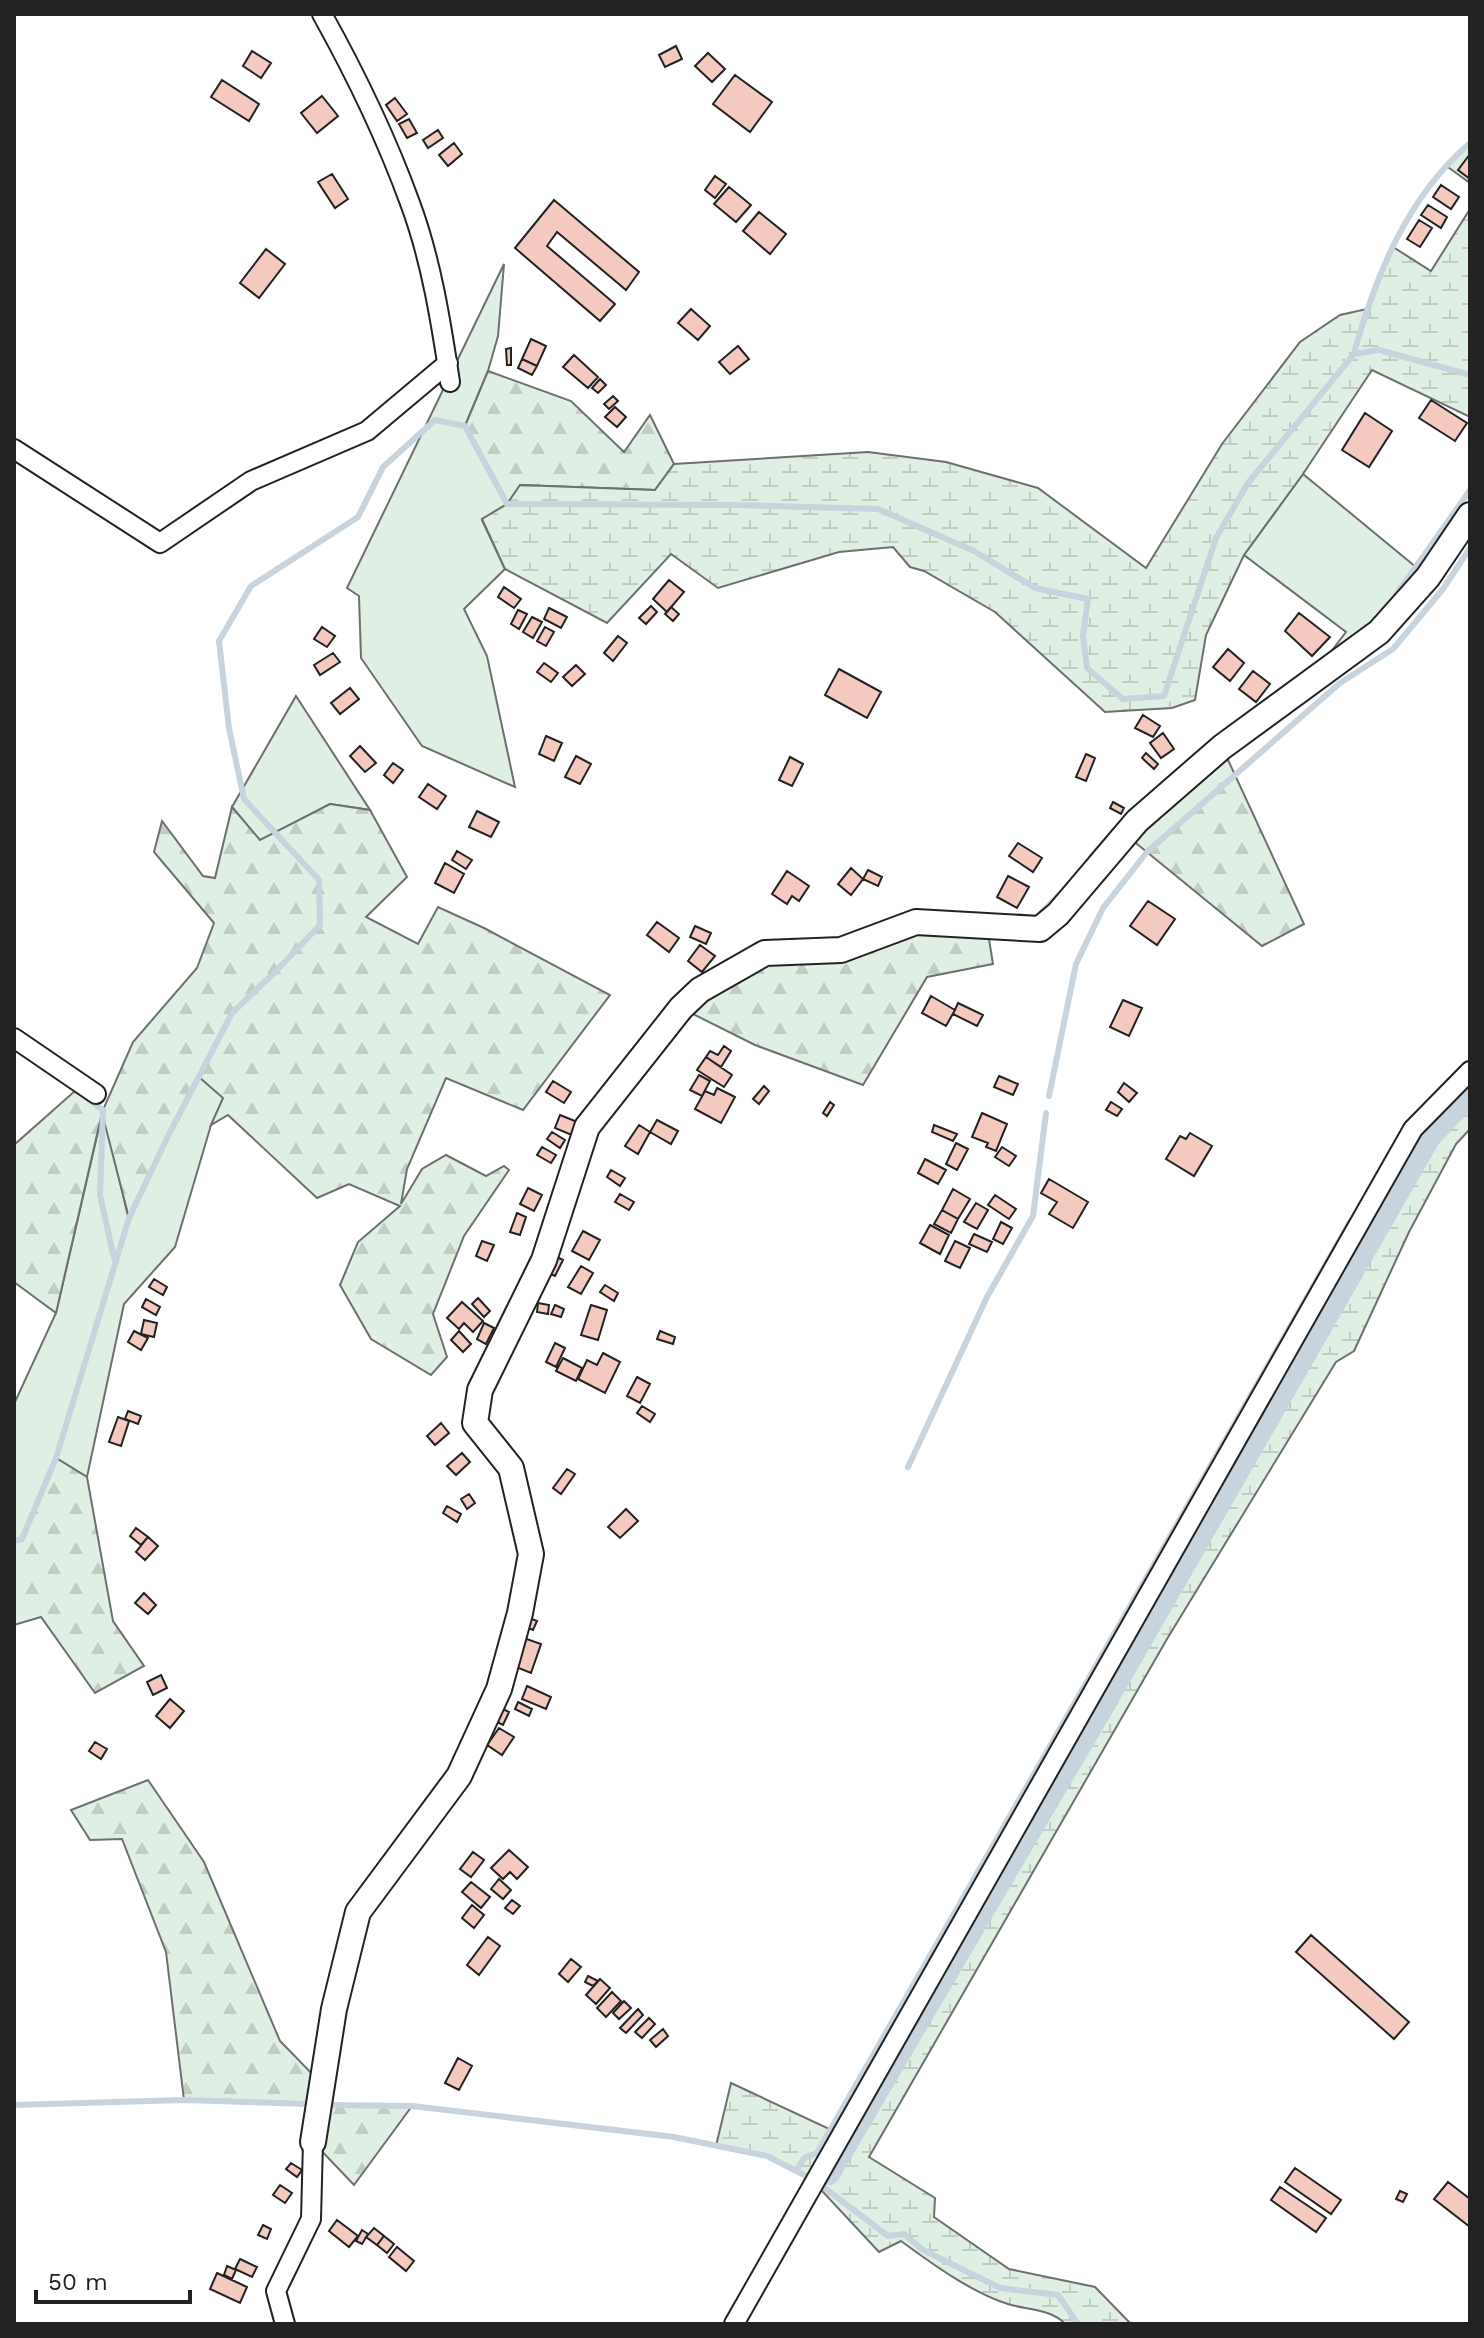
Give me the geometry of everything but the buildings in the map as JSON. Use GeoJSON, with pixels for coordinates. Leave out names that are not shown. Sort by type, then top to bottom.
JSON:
{"type":"FeatureCollection","features":[{"type":"Feature","properties":{"kind":"street"},"geometry":{"type":"LineString","coordinates":[[322,14],[359,81],[411,205],[437,303],[450,382]]}},
{"type":"Feature","properties":{"kind":"street"},"geometry":{"type":"LineString","coordinates":[[14,449],[160,543],[251,481],[367,431],[448,363]]}},
{"type":"Feature","properties":{"kind":"street"},"geometry":{"type":"LineString","coordinates":[[285,2324],[276,2291],[311,2219],[313,2142],[334,2009],[358,1912],[459,1776],[499,1689],[520,1613],[531,1554],[511,1468],[475,1423],[480,1390],[544,1260],[587,1127],[681,1008],[700,990],[765,953],[841,950],[916,922],[1040,929],[1058,914],[1137,821],[1214,753],[1379,632],[1428,577],[1470,515]]}},
{"type":"Feature","properties":{"kind":"street"},"geometry":{"type":"LineString","coordinates":[[14,1038],[96,1094]]}},
{"type":"Feature","properties":{"kind":"street"},"geometry":{"type":"LineString","coordinates":[[734,2324],[1413,1129],[1470,1071]]}},
{"type":"Feature","properties":{"kind":"green space"},"geometry":{"type":"Polygon","coordinates":[[[1470,143],[1470,183],[1445,165],[1470,143]]]}},
{"type":"Feature","properties":{"kind":"green space"},"geometry":{"type":"Polygon","coordinates":[[[1470,209],[1470,417],[1372,370],[1303,474],[1244,555],[1206,635],[1195,700],[1172,708],[1105,712],[995,612],[924,571],[910,567],[893,547],[839,552],[718,588],[671,554],[607,623],[505,569],[482,519],[507,504],[520,485],[655,490],[674,464],[868,452],[946,462],[1038,488],[1146,568],[1222,444],[1300,342],[1340,315],[1367,309],[1393,247],[1431,271],[1470,209]]]}},
{"type":"Feature","properties":{"kind":"green space"},"geometry":{"type":"Polygon","coordinates":[[[504,264],[498,336],[488,371],[465,426],[507,504],[482,520],[505,569],[464,609],[487,656],[515,787],[422,746],[361,658],[359,596],[347,588],[504,264]]]}},
{"type":"Feature","properties":{"kind":"green space"},"geometry":{"type":"Polygon","coordinates":[[[488,371],[571,401],[624,452],[650,415],[674,464],[655,490],[521,485],[507,504],[465,426],[488,371]]]}},
{"type":"Feature","properties":{"kind":"green space"},"geometry":{"type":"Polygon","coordinates":[[[1303,474],[1428,577],[1323,662],[1346,632],[1244,555],[1303,474]]]}},
{"type":"Feature","properties":{"kind":"green space"},"geometry":{"type":"Polygon","coordinates":[[[296,696],[370,810],[330,804],[260,841],[232,807],[296,696]]]}},
{"type":"Feature","properties":{"kind":"green space"},"geometry":{"type":"Polygon","coordinates":[[[1222,747],[1304,924],[1262,946],[1126,835],[1222,747]]]}},
{"type":"Feature","properties":{"kind":"green space"},"geometry":{"type":"Polygon","coordinates":[[[330,804],[370,810],[407,877],[366,917],[418,944],[438,907],[610,995],[523,1110],[446,1078],[407,1169],[401,1204],[422,1169],[446,1155],[486,1176],[504,1166],[509,1170],[464,1236],[433,1314],[447,1357],[431,1375],[371,1339],[340,1285],[358,1242],[400,1206],[349,1184],[317,1198],[228,1115],[211,1125],[223,1098],[198,1076],[129,1218],[102,1113],[56,1313],[14,1282],[14,1145],[76,1090],[103,1110],[133,1042],[197,968],[214,923],[154,852],[162,821],[203,876],[215,878],[232,807],[260,840],[330,804]]]}},
{"type":"Feature","properties":{"kind":"green space"},"geometry":{"type":"Polygon","coordinates":[[[987,927],[993,964],[927,977],[863,1085],[755,1045],[681,1008],[765,953],[881,935],[987,927]]]}},
{"type":"Feature","properties":{"kind":"green space"},"geometry":{"type":"Polygon","coordinates":[[[1470,1071],[1470,1129],[1456,1144],[1409,1232],[1354,1351],[1336,1362],[1167,1639],[869,2157],[935,2198],[934,2217],[1009,2269],[1095,2287],[1131,2324],[1065,2324],[1046,2313],[1008,2304],[980,2293],[901,2241],[879,2252],[811,2179],[767,2156],[716,2146],[731,2083],[842,2135],[1413,1129],[1470,1071]]]}},
{"type":"Feature","properties":{"kind":"green space"},"geometry":{"type":"Polygon","coordinates":[[[198,1076],[224,1098],[211,1125],[175,1247],[124,1304],[87,1477],[56,1458],[22,1539],[14,1541],[14,1404],[56,1313],[103,1110],[128,1216],[198,1076]]]}},
{"type":"Feature","properties":{"kind":"green space"},"geometry":{"type":"Polygon","coordinates":[[[56,1458],[87,1477],[113,1621],[144,1666],[95,1693],[41,1617],[14,1625],[14,1541],[22,1539],[56,1458]]]}},
{"type":"Feature","properties":{"kind":"green space"},"geometry":{"type":"Polygon","coordinates":[[[148,1780],[204,1862],[280,2041],[321,2083],[328,2104],[412,2106],[354,2185],[313,2142],[308,2104],[184,2100],[166,1952],[122,1839],[90,1840],[71,1810],[148,1780]]]}},
{"type":"Feature","properties":{"kind":"waterway"},"geometry":{"type":"LineString","coordinates":[[1354,353],[1384,267],[1411,213],[1448,164],[1470,143]]}},
{"type":"Feature","properties":{"kind":"waterway"},"geometry":{"type":"LineString","coordinates":[[14,1541],[22,1539],[56,1458],[129,1218],[168,1136],[232,1013],[320,925],[319,880],[244,799],[229,728],[219,641],[251,586],[358,517],[383,467],[435,420],[465,426],[507,504],[878,509],[974,551],[1035,588],[1088,599],[1083,636],[1087,668],[1123,699],[1164,696],[1216,538],[1248,483],[1354,354],[1379,350],[1470,375]]}},
{"type":"Feature","properties":{"kind":"waterway"},"geometry":{"type":"LineString","coordinates":[[1396,595],[1470,490]]}},
{"type":"Feature","properties":{"kind":"waterway"},"geometry":{"type":"LineString","coordinates":[[1049,1096],[1076,964],[1103,908],[1147,852],[1340,683],[1393,649],[1443,589],[1470,548]]}},
{"type":"Feature","properties":{"kind":"waterway"},"geometry":{"type":"LineString","coordinates":[[1091,857],[1129,814]]}},
{"type":"Feature","properties":{"kind":"waterway"},"geometry":{"type":"LineString","coordinates":[[1038,916],[1058,896]]}},
{"type":"Feature","properties":{"kind":"waterway"},"geometry":{"type":"LineString","coordinates":[[829,2174],[1103,1707],[1430,1137],[1470,1095]]}},
{"type":"Feature","properties":{"kind":"waterway"},"geometry":{"type":"LineString","coordinates":[[87,1098],[103,1110],[100,1195],[114,1258]]}},
{"type":"Feature","properties":{"kind":"waterway"},"geometry":{"type":"LineString","coordinates":[[908,1467],[987,1297],[1033,1216],[1046,1113]]}},
{"type":"Feature","properties":{"kind":"waterway"},"geometry":{"type":"LineString","coordinates":[[796,2171],[804,2158],[817,2153],[1350,1222]]}},
{"type":"Feature","properties":{"kind":"waterway"},"geometry":{"type":"LineString","coordinates":[[14,2105],[184,2100],[308,2104]]}},
{"type":"Feature","properties":{"kind":"waterway"},"geometry":{"type":"LineString","coordinates":[[328,2105],[412,2106],[674,2137],[767,2156],[812,2179]]}},
{"type":"Feature","properties":{"kind":"waterway"},"geometry":{"type":"LineString","coordinates":[[818,2183],[888,2236],[904,2234],[923,2250],[1000,2288],[1058,2295],[1078,2324]]}}]}
